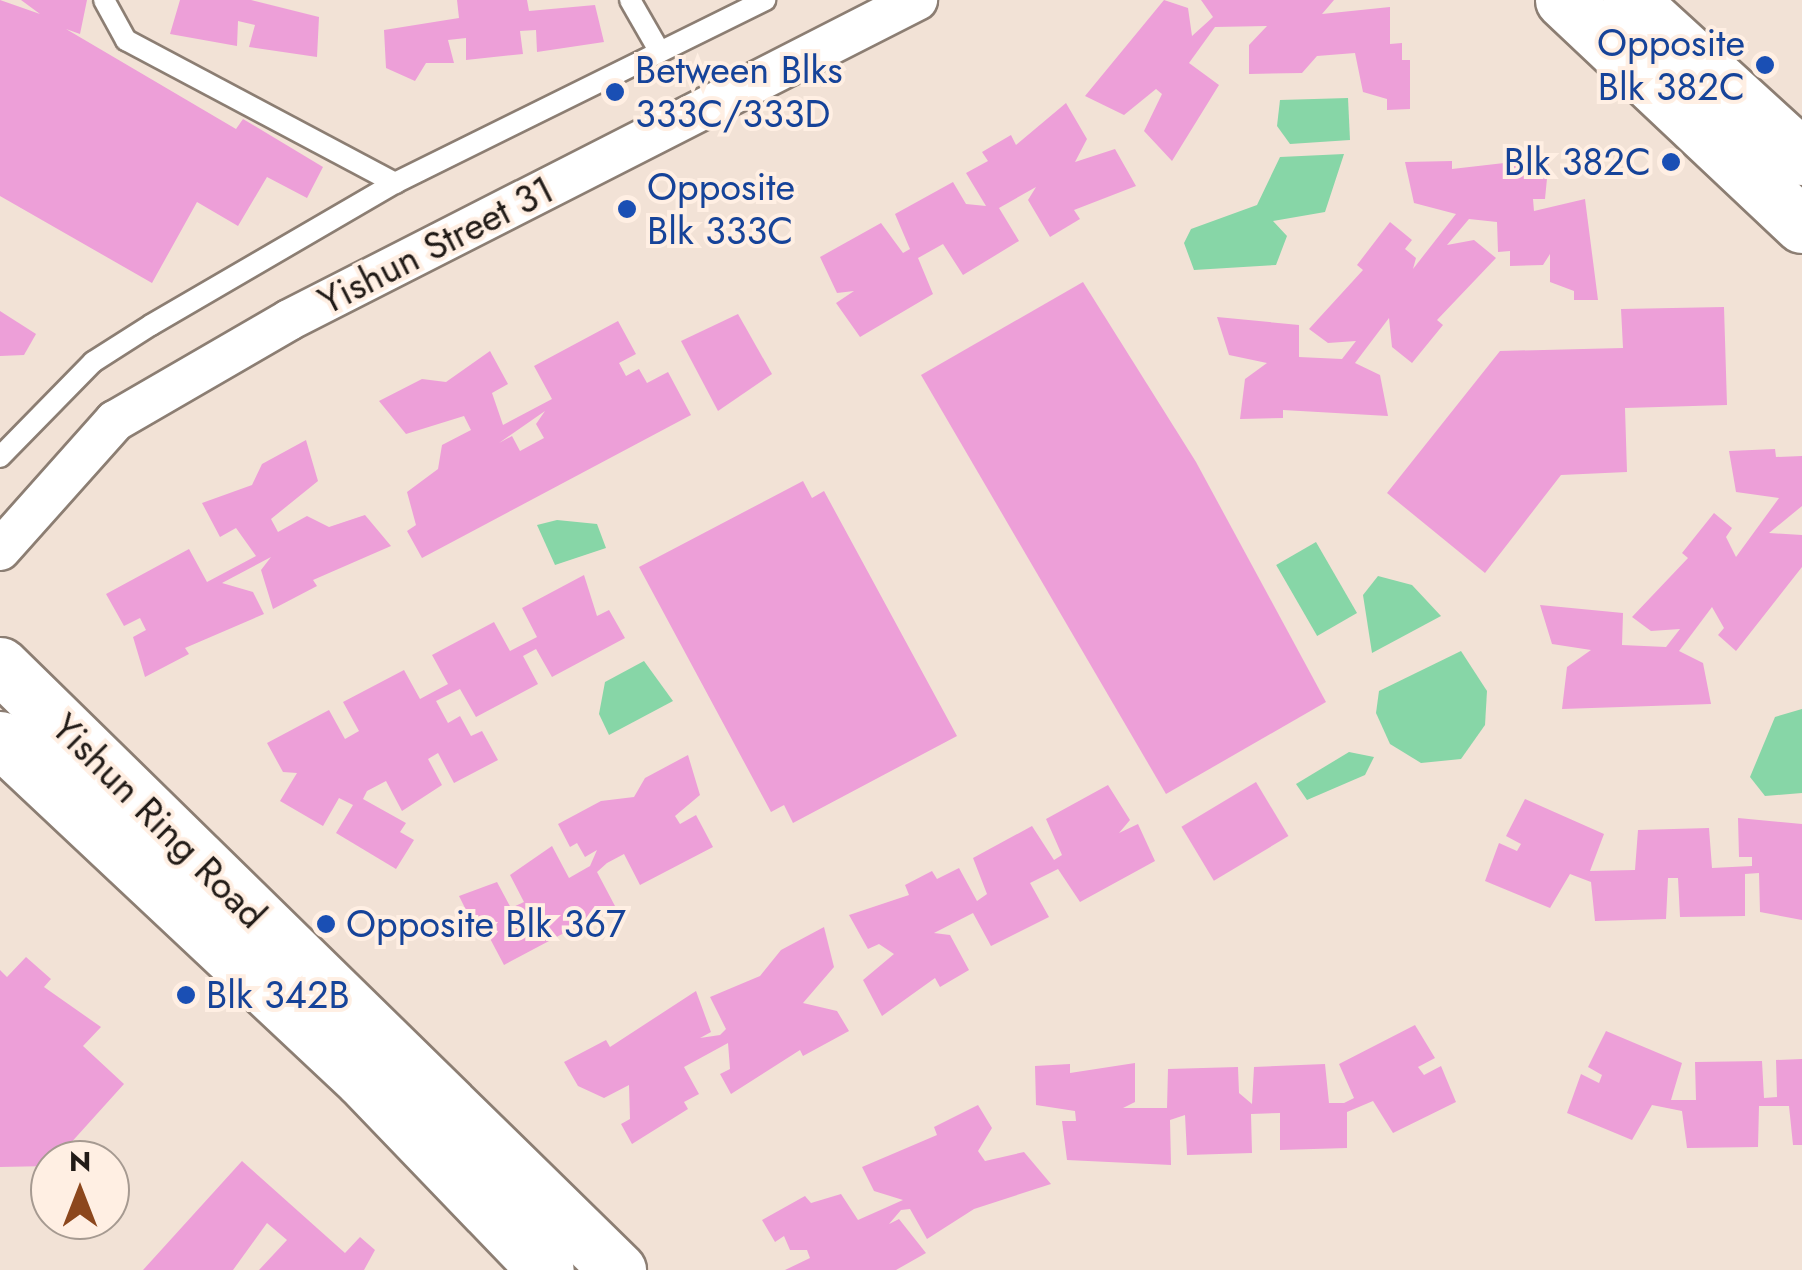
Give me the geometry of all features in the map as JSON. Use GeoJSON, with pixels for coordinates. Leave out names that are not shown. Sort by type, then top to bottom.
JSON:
{"type":"FeatureCollection","features":[{"type":"Feature","properties":{"kind":"main road"},"geometry":{"type":"LineString","coordinates":[[1562,0],[1802,225]]}},
{"type":"Feature","properties":{"kind":"main road"},"geometry":{"type":"LineString","coordinates":[[1630,0],[1802,157]]}},
{"type":"Feature","properties":{"kind":"main road","name":"Yishun Ring Road"},"geometry":{"type":"LineString","coordinates":[[0,665],[618,1270]]}},
{"type":"Feature","properties":{"kind":"main road","name":"Yishun Ring Road"},"geometry":{"type":"LineString","coordinates":[[0,739],[362,1078],[546,1270]]}},
{"type":"Feature","properties":{"kind":"street","name":"Yishun Street 31"},"geometry":{"type":"LineString","coordinates":[[0,550],[115,420],[288,320],[917,0]]}},
{"type":"Feature","properties":{"kind":"lane"},"geometry":{"type":"LineString","coordinates":[[104,0],[126,40],[395,184]]}},
{"type":"Feature","properties":{"kind":"lane"},"geometry":{"type":"LineString","coordinates":[[630,0],[658,47]]}},
{"type":"Feature","properties":{"kind":"lane"},"geometry":{"type":"LineString","coordinates":[[0,457],[93,362],[395,184],[658,47],[765,0]]}},
{"type":"Feature","properties":{"kind":"green space"},"geometry":{"type":"Polygon","coordinates":[[[1348,98],[1350,140],[1290,144],[1277,126],[1280,100],[1348,98]]]}},
{"type":"Feature","properties":{"kind":"green space"},"geometry":{"type":"Polygon","coordinates":[[[1344,154],[1325,212],[1273,221],[1287,236],[1276,265],[1194,270],[1184,243],[1191,229],[1257,205],[1280,157],[1344,154]]]}},
{"type":"Feature","properties":{"kind":"green space"},"geometry":{"type":"Polygon","coordinates":[[[557,520],[597,524],[606,548],[555,565],[537,525],[557,520]]]}},
{"type":"Feature","properties":{"kind":"green space"},"geometry":{"type":"Polygon","coordinates":[[[1316,542],[1357,613],[1317,636],[1276,565],[1316,542]]]}},
{"type":"Feature","properties":{"kind":"green space"},"geometry":{"type":"Polygon","coordinates":[[[1378,576],[1412,585],[1441,616],[1372,653],[1363,595],[1378,576]]]}},
{"type":"Feature","properties":{"kind":"green space"},"geometry":{"type":"Polygon","coordinates":[[[1461,651],[1487,691],[1485,725],[1461,759],[1421,763],[1390,744],[1376,713],[1379,691],[1461,651]]]}},
{"type":"Feature","properties":{"kind":"green space"},"geometry":{"type":"Polygon","coordinates":[[[644,661],[673,701],[609,735],[599,714],[605,682],[644,661]]]}},
{"type":"Feature","properties":{"kind":"green space"},"geometry":{"type":"Polygon","coordinates":[[[1802,709],[1802,793],[1765,796],[1750,777],[1775,717],[1802,709]]]}},
{"type":"Feature","properties":{"kind":"green space"},"geometry":{"type":"Polygon","coordinates":[[[1349,752],[1374,757],[1365,775],[1307,800],[1296,784],[1349,752]]]}},
{"type":"Feature","properties":{"kind":"building"},"geometry":{"type":"Polygon","coordinates":[[[0,0],[40,14],[21,0],[87,0],[80,34],[66,29],[236,129],[243,119],[323,167],[307,198],[267,177],[238,226],[197,202],[152,283],[0,196],[0,0]]]}},
{"type":"Feature","properties":{"kind":"building"},"geometry":{"type":"Polygon","coordinates":[[[180,0],[251,0],[319,17],[317,57],[249,47],[255,25],[238,21],[237,46],[170,34],[180,0]]]}},
{"type":"Feature","properties":{"kind":"building"},"geometry":{"type":"Polygon","coordinates":[[[457,0],[527,0],[529,11],[595,5],[604,42],[537,52],[536,30],[520,31],[523,54],[466,60],[466,38],[448,40],[454,63],[426,63],[415,81],[386,68],[384,30],[459,18],[457,0]]]}},
{"type":"Feature","properties":{"kind":"building"},"geometry":{"type":"Polygon","coordinates":[[[1164,0],[1188,8],[1192,36],[1213,17],[1201,0],[1334,0],[1322,14],[1390,7],[1390,44],[1402,43],[1402,60],[1410,60],[1410,109],[1387,110],[1387,99],[1363,92],[1355,53],[1317,56],[1302,73],[1249,74],[1249,45],[1267,26],[1215,27],[1189,63],[1219,85],[1172,161],[1144,131],[1162,94],[1156,89],[1124,115],[1085,96],[1164,0]]]}},
{"type":"Feature","properties":{"kind":"building"},"geometry":{"type":"Polygon","coordinates":[[[1066,103],[1087,139],[1075,162],[1115,149],[1136,186],[1074,210],[1080,219],[1050,237],[1028,200],[1036,187],[999,208],[1019,241],[963,275],[943,244],[918,258],[933,294],[860,337],[836,303],[854,291],[837,293],[820,257],[881,223],[903,253],[910,249],[895,214],[953,182],[966,204],[986,206],[966,173],[988,161],[982,152],[1011,135],[1016,145],[1066,103]]]}},
{"type":"Feature","properties":{"kind":"building"},"geometry":{"type":"Polygon","coordinates":[[[1549,158],[1545,199],[1533,199],[1534,211],[1585,199],[1598,300],[1574,300],[1574,291],[1550,282],[1550,254],[1543,265],[1510,266],[1510,251],[1498,252],[1497,222],[1469,219],[1447,245],[1474,240],[1496,258],[1437,320],[1443,325],[1412,363],[1392,347],[1389,318],[1355,363],[1380,375],[1388,416],[1283,410],[1283,418],[1240,419],[1245,379],[1267,363],[1229,355],[1217,317],[1299,325],[1299,357],[1342,359],[1356,341],[1328,343],[1309,329],[1363,270],[1357,265],[1390,222],[1412,240],[1405,249],[1416,258],[1413,269],[1456,214],[1414,203],[1405,162],[1452,161],[1452,169],[1549,158]]]}},
{"type":"Feature","properties":{"kind":"building"},"geometry":{"type":"Polygon","coordinates":[[[1083,282],[1196,462],[1326,702],[1166,794],[921,375],[1083,282]]]}},
{"type":"Feature","properties":{"kind":"building"},"geometry":{"type":"Polygon","coordinates":[[[1724,307],[1727,405],[1625,408],[1627,472],[1561,475],[1485,573],[1387,493],[1500,351],[1623,348],[1621,309],[1724,307]]]}},
{"type":"Feature","properties":{"kind":"building"},"geometry":{"type":"Polygon","coordinates":[[[0,311],[36,334],[24,355],[0,356],[0,311]]]}},
{"type":"Feature","properties":{"kind":"building"},"geometry":{"type":"Polygon","coordinates":[[[738,314],[772,374],[718,411],[681,341],[738,314]]]}},
{"type":"Feature","properties":{"kind":"building"},"geometry":{"type":"Polygon","coordinates":[[[618,321],[636,354],[619,363],[626,376],[639,369],[647,383],[668,372],[691,415],[422,558],[407,531],[416,525],[407,492],[438,469],[442,445],[471,430],[464,416],[406,434],[379,401],[422,379],[446,382],[490,351],[508,384],[492,393],[503,425],[552,399],[534,366],[618,321]],[[545,411],[499,443],[512,436],[520,451],[544,438],[536,424],[545,411]]]}},
{"type":"Feature","properties":{"kind":"building"},"geometry":{"type":"Polygon","coordinates":[[[306,440],[318,481],[271,519],[278,532],[307,516],[329,527],[365,515],[391,546],[313,580],[317,586],[273,609],[261,570],[271,557],[222,583],[253,592],[264,614],[185,648],[189,654],[145,677],[133,637],[146,630],[140,618],[124,626],[106,594],[189,549],[207,582],[256,556],[236,528],[220,537],[202,503],[252,485],[262,464],[306,440]]]}},
{"type":"Feature","properties":{"kind":"building"},"geometry":{"type":"Polygon","coordinates":[[[1775,449],[1776,457],[1802,456],[1802,506],[1769,533],[1802,535],[1802,567],[1736,651],[1718,635],[1724,628],[1712,607],[1679,651],[1703,663],[1711,704],[1562,709],[1567,667],[1591,650],[1552,644],[1540,605],[1623,613],[1622,645],[1666,647],[1680,629],[1651,631],[1632,617],[1688,558],[1682,553],[1714,513],[1732,528],[1726,537],[1736,557],[1779,498],[1736,492],[1729,451],[1775,449]]]}},
{"type":"Feature","properties":{"kind":"building"},"geometry":{"type":"Polygon","coordinates":[[[803,481],[812,498],[824,491],[957,736],[793,823],[784,805],[771,812],[639,567],[803,481]]]}},
{"type":"Feature","properties":{"kind":"building"},"geometry":{"type":"Polygon","coordinates":[[[584,575],[597,616],[609,610],[625,638],[552,677],[536,649],[523,656],[538,684],[476,717],[460,689],[436,701],[448,723],[460,716],[471,736],[482,731],[498,760],[454,783],[438,753],[428,759],[442,785],[402,811],[386,781],[367,791],[363,799],[406,823],[400,832],[414,840],[396,869],[336,833],[353,805],[339,798],[323,826],[280,801],[297,773],[283,772],[267,743],[329,710],[345,739],[359,731],[343,702],[404,670],[420,699],[448,684],[432,655],[494,622],[510,651],[537,637],[522,608],[584,575]]]}},
{"type":"Feature","properties":{"kind":"building"},"geometry":{"type":"Polygon","coordinates":[[[688,755],[700,795],[675,816],[680,824],[696,815],[713,847],[640,885],[624,854],[607,863],[597,872],[615,906],[504,965],[486,931],[491,919],[475,928],[459,896],[497,882],[511,908],[524,902],[510,875],[552,846],[569,878],[590,866],[597,850],[585,857],[577,843],[570,847],[558,824],[601,801],[634,797],[645,778],[688,755]]]}},
{"type":"Feature","properties":{"kind":"building"},"geometry":{"type":"Polygon","coordinates":[[[1256,782],[1288,836],[1214,881],[1181,827],[1256,782]]]}},
{"type":"Feature","properties":{"kind":"building"},"geometry":{"type":"Polygon","coordinates":[[[1108,785],[1130,820],[1119,833],[1138,824],[1155,861],[1080,902],[1058,869],[1030,883],[1049,917],[991,946],[973,913],[934,933],[950,935],[969,970],[940,987],[935,978],[882,1016],[863,980],[894,954],[879,944],[868,949],[849,915],[909,895],[905,885],[932,871],[937,879],[959,868],[977,901],[987,894],[973,858],[1032,826],[1054,860],[1062,855],[1046,819],[1108,785]]]}},
{"type":"Feature","properties":{"kind":"building"},"geometry":{"type":"Polygon","coordinates":[[[1525,799],[1604,834],[1590,871],[1635,870],[1638,830],[1709,828],[1712,868],[1752,866],[1752,857],[1739,857],[1738,818],[1802,824],[1802,920],[1760,912],[1759,873],[1745,874],[1745,916],[1680,917],[1678,878],[1668,878],[1666,919],[1595,921],[1591,882],[1570,874],[1550,908],[1485,881],[1499,843],[1517,851],[1521,844],[1506,836],[1525,799]]]}},
{"type":"Feature","properties":{"kind":"building"},"geometry":{"type":"Polygon","coordinates":[[[824,927],[834,967],[803,1003],[837,1011],[849,1031],[803,1056],[800,1050],[731,1094],[720,1074],[730,1069],[728,1043],[684,1067],[699,1094],[684,1102],[688,1109],[632,1144],[621,1124],[630,1119],[629,1085],[604,1098],[578,1086],[564,1062],[606,1040],[610,1047],[696,991],[711,1032],[700,1038],[720,1035],[726,1029],[710,997],[760,976],[781,950],[824,927]]]}},
{"type":"Feature","properties":{"kind":"building"},"geometry":{"type":"Polygon","coordinates":[[[26,957],[51,979],[44,987],[101,1027],[83,1046],[124,1084],[73,1140],[30,1140],[30,1166],[0,1167],[0,970],[7,977],[26,957]]]}},
{"type":"Feature","properties":{"kind":"building"},"geometry":{"type":"Polygon","coordinates":[[[1415,1025],[1435,1058],[1418,1067],[1424,1075],[1441,1066],[1456,1102],[1393,1133],[1373,1101],[1347,1112],[1347,1148],[1280,1150],[1280,1113],[1251,1114],[1252,1153],[1187,1155],[1185,1115],[1170,1120],[1171,1165],[1067,1160],[1062,1121],[1076,1121],[1075,1111],[1036,1105],[1035,1066],[1070,1064],[1070,1073],[1135,1063],[1135,1102],[1123,1108],[1167,1108],[1168,1069],[1238,1067],[1239,1093],[1252,1104],[1254,1067],[1325,1064],[1329,1103],[1344,1103],[1354,1098],[1339,1064],[1415,1025]]]}},
{"type":"Feature","properties":{"kind":"building"},"geometry":{"type":"Polygon","coordinates":[[[1606,1031],[1682,1063],[1671,1100],[1696,1100],[1695,1062],[1762,1061],[1764,1098],[1777,1097],[1776,1060],[1802,1059],[1802,1145],[1793,1145],[1789,1106],[1759,1106],[1758,1147],[1687,1148],[1682,1111],[1652,1105],[1632,1140],[1567,1113],[1581,1074],[1599,1083],[1602,1075],[1588,1067],[1606,1031]]]}},
{"type":"Feature","properties":{"kind":"building"},"geometry":{"type":"Polygon","coordinates":[[[978,1105],[992,1128],[978,1151],[985,1161],[1024,1152],[1051,1184],[974,1209],[927,1239],[910,1209],[901,1210],[889,1224],[899,1219],[926,1253],[896,1270],[785,1270],[810,1258],[807,1250],[790,1250],[784,1236],[775,1242],[762,1220],[805,1196],[811,1203],[841,1194],[858,1220],[903,1200],[874,1191],[862,1167],[937,1135],[934,1127],[978,1105]]]}},
{"type":"Feature","properties":{"kind":"building"},"geometry":{"type":"Polygon","coordinates":[[[242,1161],[345,1253],[360,1237],[375,1250],[364,1270],[259,1270],[287,1240],[267,1223],[233,1270],[143,1270],[242,1161]]]}},
{"type":"Feature","properties":{"kind":"place","name":"Opposite Blk 382C"},"geometry":{"type":"Point","coordinates":[1765,65]}},
{"type":"Feature","properties":{"kind":"place","name":"Between Blks 333C/333D"},"geometry":{"type":"Point","coordinates":[615,92]}},
{"type":"Feature","properties":{"kind":"place","name":"Blk 382C"},"geometry":{"type":"Point","coordinates":[1671,162]}},
{"type":"Feature","properties":{"kind":"place","name":"Opposite Blk 333C"},"geometry":{"type":"Point","coordinates":[627,209]}},
{"type":"Feature","properties":{"kind":"place","name":"Opposite Blk 367"},"geometry":{"type":"Point","coordinates":[326,924]}},
{"type":"Feature","properties":{"kind":"place","name":"Blk 342B"},"geometry":{"type":"Point","coordinates":[186,995]}}]}
